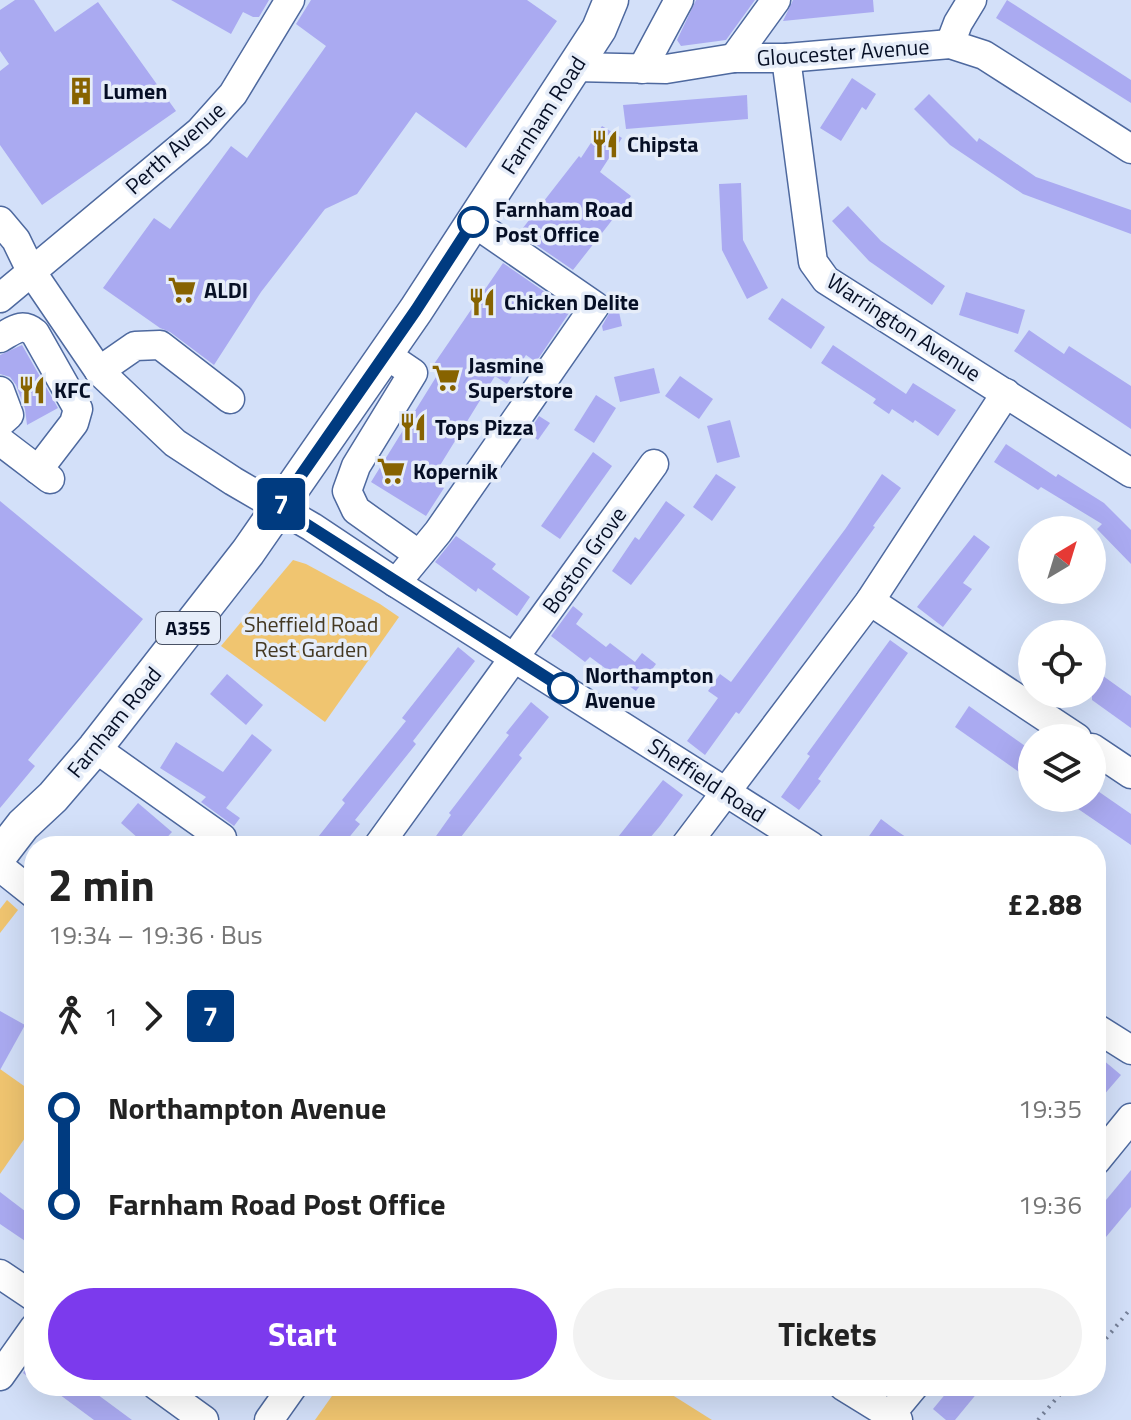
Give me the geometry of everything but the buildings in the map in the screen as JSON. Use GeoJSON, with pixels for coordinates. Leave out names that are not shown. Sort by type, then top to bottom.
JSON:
{"type":"FeatureCollection","features":[{"type":"Feature","properties":{"kind":"main road","name":"Farnham Road"},"geometry":{"type":"LineString","coordinates":[[0,855],[23,825],[53,797],[95,748],[248,552],[473,222],[605,15],[629,0]]}},
{"type":"Feature","properties":{"kind":"street","name":"Perth Avenue"},"geometry":{"type":"LineString","coordinates":[[0,298],[199,132],[233,94],[290,0]]}},
{"type":"Feature","properties":{"kind":"street"},"geometry":{"type":"LineString","coordinates":[[642,69],[679,0]]}},
{"type":"Feature","properties":{"kind":"street"},"geometry":{"type":"LineString","coordinates":[[734,58],[776,0]]}},
{"type":"Feature","properties":{"kind":"street"},"geometry":{"type":"LineString","coordinates":[[950,44],[972,0]]}},
{"type":"Feature","properties":{"kind":"street","name":"Gloucester Avenue"},"geometry":{"type":"LineString","coordinates":[[574,67],[666,69],[734,58],[786,58],[950,44],[984,55],[1131,149]]}},
{"type":"Feature","properties":{"kind":"street","name":"Warrington Avenue"},"geometry":{"type":"LineString","coordinates":[[786,58],[813,262],[826,280],[1131,473]]}},
{"type":"Feature","properties":{"kind":"street","name":"Sheffield Road"},"geometry":{"type":"LineString","coordinates":[[0,221],[16,240],[31,271],[99,371],[175,443],[795,836]]}},
{"type":"Feature","properties":{"kind":"street"},"geometry":{"type":"LineString","coordinates":[[396,583],[438,532],[595,306],[473,222]]}},
{"type":"Feature","properties":{"kind":"street"},"geometry":{"type":"LineString","coordinates":[[0,338],[20,326],[27,326],[35,333],[78,409],[74,423],[44,474],[0,441]]}},
{"type":"Feature","properties":{"kind":"street"},"geometry":{"type":"LineString","coordinates":[[99,371],[135,346],[160,345],[230,399]]}},
{"type":"Feature","properties":{"kind":"street"},"geometry":{"type":"LineString","coordinates":[[385,354],[413,373],[356,466],[347,491],[356,510],[418,554]]}},
{"type":"Feature","properties":{"kind":"street"},"geometry":{"type":"LineString","coordinates":[[0,391],[9,415],[0,423]]}},
{"type":"Feature","properties":{"kind":"street"},"geometry":{"type":"LineString","coordinates":[[692,836],[870,601],[1006,393]]}},
{"type":"Feature","properties":{"kind":"street","name":"Boston Grove"},"geometry":{"type":"LineString","coordinates":[[385,836],[654,464]]}},
{"type":"Feature","properties":{"kind":"street"},"geometry":{"type":"LineString","coordinates":[[870,601],[1056,724]]}},
{"type":"Feature","properties":{"kind":"street"},"geometry":{"type":"LineString","coordinates":[[95,748],[219,836]]}},
{"type":"Feature","properties":{"kind":"street"},"geometry":{"type":"LineString","coordinates":[[1106,757],[1131,774]]}},
{"type":"Feature","properties":{"kind":"street"},"geometry":{"type":"LineString","coordinates":[[0,867],[24,886]]}},
{"type":"Feature","properties":{"kind":"street"},"geometry":{"type":"LineString","coordinates":[[1106,1034],[1131,1050]]}},
{"type":"Feature","properties":{"kind":"street"},"geometry":{"type":"LineString","coordinates":[[1106,1149],[1131,1118]]}},
{"type":"Feature","properties":{"kind":"street"},"geometry":{"type":"LineString","coordinates":[[0,1274],[24,1290]]}},
{"type":"Feature","properties":{"kind":"street"},"geometry":{"type":"LineString","coordinates":[[0,1376],[24,1342]]}},
{"type":"Feature","properties":{"kind":"street"},"geometry":{"type":"LineString","coordinates":[[171,1396],[204,1420]]}},
{"type":"Feature","properties":{"kind":"street"},"geometry":{"type":"LineString","coordinates":[[269,1420],[286,1396]]}},
{"type":"Feature","properties":{"kind":"street"},"geometry":{"type":"LineString","coordinates":[[859,1396],[894,1418],[908,1396]]}},
{"type":"Feature","properties":{"kind":"path"},"geometry":{"type":"LineString","coordinates":[[1106,1339],[1131,1308]]}},
{"type":"Feature","properties":{"kind":"path"},"geometry":{"type":"LineString","coordinates":[[1038,1420],[1058,1396]]}},
{"type":"Feature","properties":{"kind":"green space","name":"Sheffield Road Rest Garden"},"geometry":{"type":"Polygon","coordinates":[[[293,560],[306,564],[399,617],[325,722],[221,646],[293,560]]]}},
{"type":"Feature","properties":{"kind":"green space"},"geometry":{"type":"Polygon","coordinates":[[[7,900],[18,910],[0,933],[0,909],[7,900]]]}},
{"type":"Feature","properties":{"kind":"green space"},"geometry":{"type":"Polygon","coordinates":[[[0,1069],[24,1086],[24,1139],[0,1174],[0,1069]]]}},
{"type":"Feature","properties":{"kind":"green space"},"geometry":{"type":"Polygon","coordinates":[[[332,1396],[674,1396],[712,1420],[315,1420],[332,1396]]]}},
{"type":"Feature","properties":{"kind":"bus line","name":"7"},"geometry":{"type":"LineString","coordinates":[[473,222],[279,507],[563,688]]}},
{"type":"Feature","properties":{"kind":"place","name":"Lumen"},"geometry":{"type":"Point","coordinates":[81,91]}},
{"type":"Feature","properties":{"kind":"place","name":"Chipsta"},"geometry":{"type":"Point","coordinates":[605,144]}},
{"type":"Feature","properties":{"kind":"place","name":"Farnham Road Post Office"},"geometry":{"type":"Point","coordinates":[473,222]}},
{"type":"Feature","properties":{"kind":"place","name":"ALDI"},"geometry":{"type":"Point","coordinates":[182,290]}},
{"type":"Feature","properties":{"kind":"place","name":"Chicken Delite"},"geometry":{"type":"Point","coordinates":[482,302]}},
{"type":"Feature","properties":{"kind":"place","name":"Jasmine Superstore"},"geometry":{"type":"Point","coordinates":[446,378]}},
{"type":"Feature","properties":{"kind":"place","name":"KFC"},"geometry":{"type":"Point","coordinates":[32,390]}},
{"type":"Feature","properties":{"kind":"place","name":"Tops Pizza"},"geometry":{"type":"Point","coordinates":[413,427]}},
{"type":"Feature","properties":{"kind":"place","name":"Kopernik"},"geometry":{"type":"Point","coordinates":[391,471]}},
{"type":"Feature","properties":{"kind":"place","name":"Northampton Avenue"},"geometry":{"type":"Point","coordinates":[563,688]}}]}
